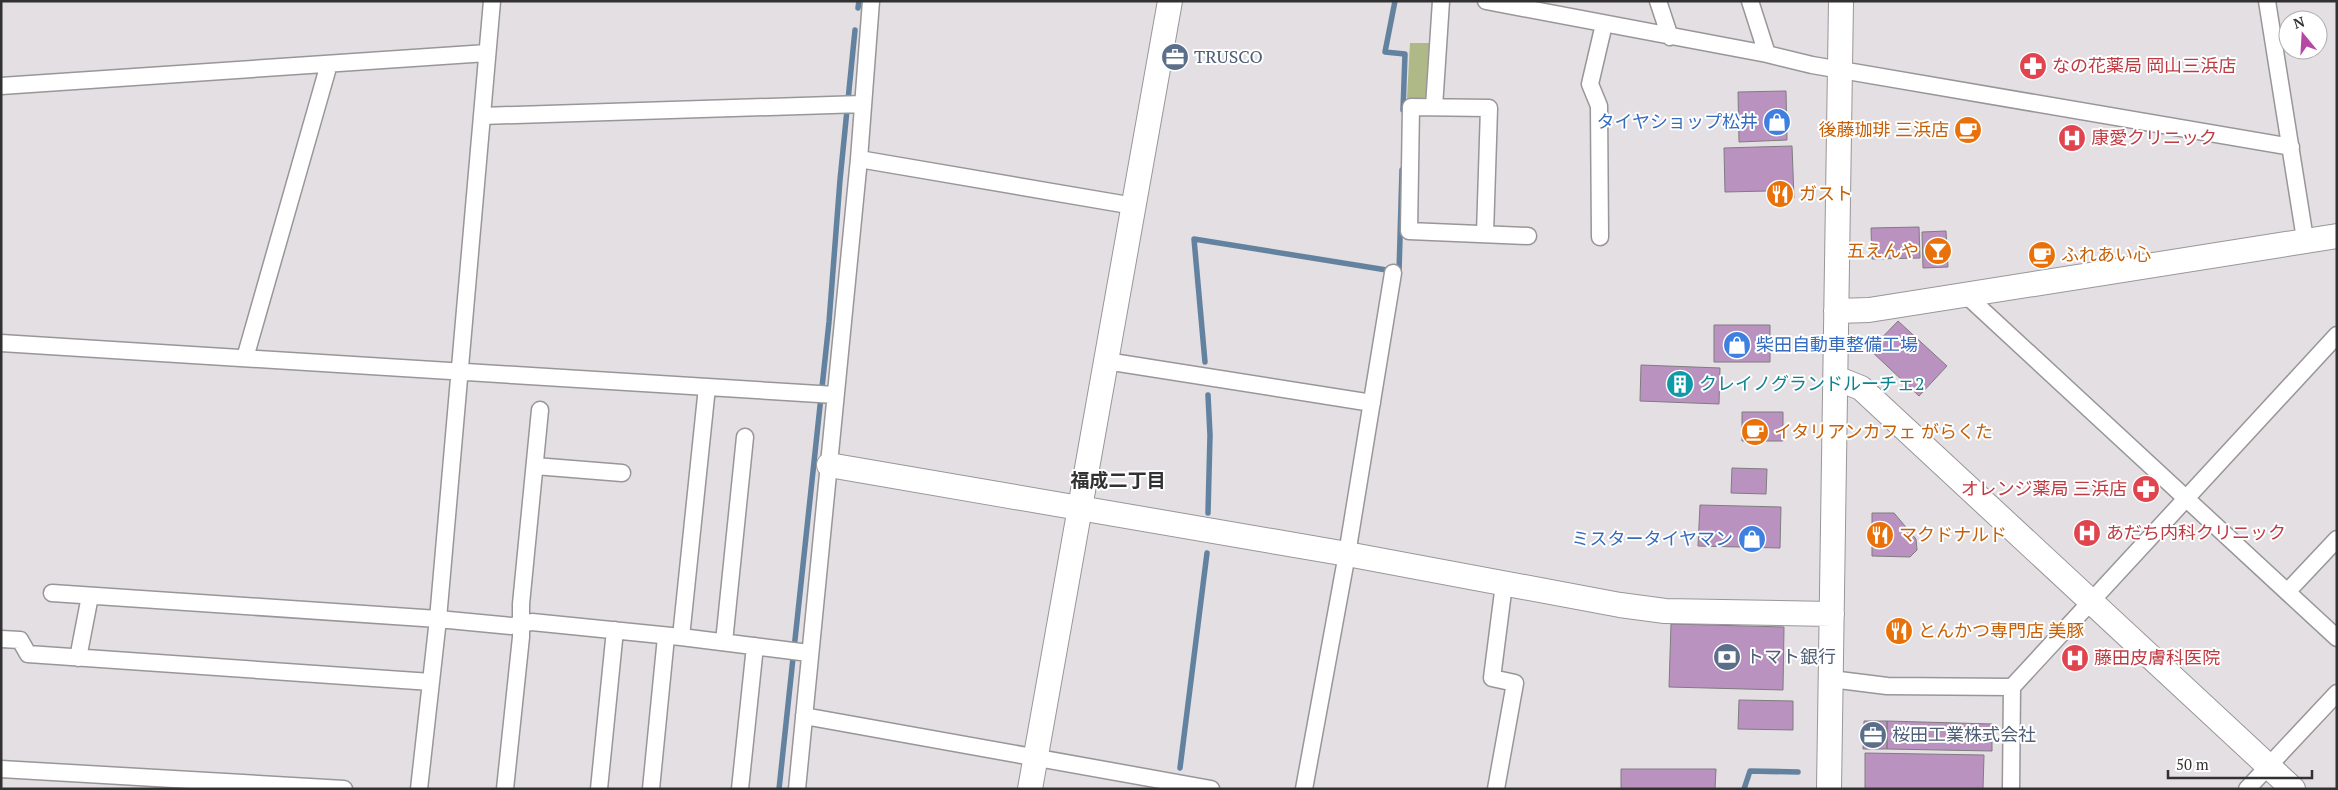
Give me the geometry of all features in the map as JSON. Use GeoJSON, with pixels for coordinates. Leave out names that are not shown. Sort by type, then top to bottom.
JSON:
{"type":"FeatureCollection","features":[{"type":"Feature","properties":{"kind":"street"},"geometry":{"type":"LineString","coordinates":[[419,789],[438,619],[492,1]]}},
{"type":"Feature","properties":{"kind":"street"},"geometry":{"type":"LineString","coordinates":[[797,789],[804,716],[799,652],[829,465],[826,394],[859,160],[853,104],[871,1]]}},
{"type":"Feature","properties":{"kind":"street"},"geometry":{"type":"LineString","coordinates":[[1030,789],[1170,1]]}},
{"type":"Feature","properties":{"kind":"street"},"geometry":{"type":"LineString","coordinates":[[1434,107],[1441,1]]}},
{"type":"Feature","properties":{"kind":"street"},"geometry":{"type":"LineString","coordinates":[[1486,1],[1563,9],[1604,24],[1767,54],[1812,65],[1840,68],[2291,147]]}},
{"type":"Feature","properties":{"kind":"street"},"geometry":{"type":"LineString","coordinates":[[1658,1],[1670,37]]}},
{"type":"Feature","properties":{"kind":"street"},"geometry":{"type":"LineString","coordinates":[[1750,1],[1767,54]]}},
{"type":"Feature","properties":{"kind":"street"},"geometry":{"type":"LineString","coordinates":[[1828,789],[1842,1]]}},
{"type":"Feature","properties":{"kind":"street"},"geometry":{"type":"LineString","coordinates":[[2267,1],[2305,239]]}},
{"type":"Feature","properties":{"kind":"street"},"geometry":{"type":"LineString","coordinates":[[1600,237],[1599,106],[1590,84],[1604,24]]}},
{"type":"Feature","properties":{"kind":"street"},"geometry":{"type":"LineString","coordinates":[[1,86],[487,53]]}},
{"type":"Feature","properties":{"kind":"street"},"geometry":{"type":"LineString","coordinates":[[245,358],[329,64]]}},
{"type":"Feature","properties":{"kind":"street"},"geometry":{"type":"LineString","coordinates":[[482,116],[853,104]]}},
{"type":"Feature","properties":{"kind":"street"},"geometry":{"type":"LineString","coordinates":[[1485,234],[1489,108],[1411,107],[1409,230],[1485,234],[1528,236]]}},
{"type":"Feature","properties":{"kind":"street"},"geometry":{"type":"LineString","coordinates":[[859,160],[1134,206]]}},
{"type":"Feature","properties":{"kind":"street"},"geometry":{"type":"LineString","coordinates":[[1836,311],[1869,310],[2305,239],[2337,236]]}},
{"type":"Feature","properties":{"kind":"street"},"geometry":{"type":"LineString","coordinates":[[1304,789],[1347,554],[1393,274]]}},
{"type":"Feature","properties":{"kind":"street"},"geometry":{"type":"LineString","coordinates":[[1966,294],[2337,638]]}},
{"type":"Feature","properties":{"kind":"street"},"geometry":{"type":"LineString","coordinates":[[2011,789],[2012,687],[2337,335]]}},
{"type":"Feature","properties":{"kind":"street"},"geometry":{"type":"LineString","coordinates":[[1,342],[826,394]]}},
{"type":"Feature","properties":{"kind":"street"},"geometry":{"type":"LineString","coordinates":[[1106,361],[1372,403]]}},
{"type":"Feature","properties":{"kind":"street"},"geometry":{"type":"LineString","coordinates":[[1836,378],[1862,388],[2293,789]]}},
{"type":"Feature","properties":{"kind":"street"},"geometry":{"type":"LineString","coordinates":[[651,789],[707,387]]}},
{"type":"Feature","properties":{"kind":"street"},"geometry":{"type":"LineString","coordinates":[[505,789],[540,410]]}},
{"type":"Feature","properties":{"kind":"street"},"geometry":{"type":"LineString","coordinates":[[724,642],[745,437]]}},
{"type":"Feature","properties":{"kind":"street"},"geometry":{"type":"LineString","coordinates":[[829,465],[1347,554],[1620,605],[1665,611],[1832,614]]}},
{"type":"Feature","properties":{"kind":"street"},"geometry":{"type":"LineString","coordinates":[[535,466],[622,473]]}},
{"type":"Feature","properties":{"kind":"street"},"geometry":{"type":"LineString","coordinates":[[2287,592],[2337,539]]}},
{"type":"Feature","properties":{"kind":"street"},"geometry":{"type":"LineString","coordinates":[[1496,789],[1515,683],[1492,678],[1504,584]]}},
{"type":"Feature","properties":{"kind":"street"},"geometry":{"type":"LineString","coordinates":[[52,593],[438,619],[511,626],[532,622],[724,642],[799,652]]}},
{"type":"Feature","properties":{"kind":"street"},"geometry":{"type":"LineString","coordinates":[[78,658],[90,596]]}},
{"type":"Feature","properties":{"kind":"street"},"geometry":{"type":"LineString","coordinates":[[598,789],[615,630]]}},
{"type":"Feature","properties":{"kind":"street"},"geometry":{"type":"LineString","coordinates":[[1,639],[20,640],[28,654],[431,682]]}},
{"type":"Feature","properties":{"kind":"street"},"geometry":{"type":"LineString","coordinates":[[740,789],[755,646]]}},
{"type":"Feature","properties":{"kind":"street"},"geometry":{"type":"LineString","coordinates":[[1831,680],[1887,686],[2012,687]]}},
{"type":"Feature","properties":{"kind":"street"},"geometry":{"type":"LineString","coordinates":[[2246,789],[2337,693]]}},
{"type":"Feature","properties":{"kind":"street"},"geometry":{"type":"LineString","coordinates":[[804,716],[1211,789]]}},
{"type":"Feature","properties":{"kind":"street"},"geometry":{"type":"LineString","coordinates":[[1,769],[118,782],[344,789]]}},
{"type":"Feature","properties":{"kind":"green space"},"geometry":{"type":"Polygon","coordinates":[[[1410,43],[1432,43],[1430,99],[1407,98],[1410,43]]]}},
{"type":"Feature","properties":{"kind":"building"},"geometry":{"type":"Polygon","coordinates":[[[1786,91],[1787,140],[1739,142],[1738,92],[1786,91]]]}},
{"type":"Feature","properties":{"kind":"building"},"geometry":{"type":"Polygon","coordinates":[[[1792,146],[1794,198],[1769,199],[1768,191],[1725,192],[1724,148],[1792,146]]]}},
{"type":"Feature","properties":{"kind":"building"},"geometry":{"type":"Polygon","coordinates":[[[1919,227],[1920,258],[1872,259],[1871,228],[1919,227]]]}},
{"type":"Feature","properties":{"kind":"building"},"geometry":{"type":"Polygon","coordinates":[[[1946,231],[1948,267],[1923,268],[1922,232],[1946,231]]]}},
{"type":"Feature","properties":{"kind":"building"},"geometry":{"type":"Polygon","coordinates":[[[1898,321],[1947,366],[1919,396],[1870,350],[1898,321]]]}},
{"type":"Feature","properties":{"kind":"building"},"geometry":{"type":"Polygon","coordinates":[[[1714,325],[1770,325],[1770,362],[1714,362],[1714,325]]]}},
{"type":"Feature","properties":{"kind":"building","name":"クレイノグランドルーチェ2"},"geometry":{"type":"Polygon","coordinates":[[[1641,365],[1720,368],[1719,404],[1640,401],[1641,365]]]}},
{"type":"Feature","properties":{"kind":"building"},"geometry":{"type":"Polygon","coordinates":[[[1742,412],[1783,412],[1783,441],[1742,441],[1742,412]]]}},
{"type":"Feature","properties":{"kind":"building"},"geometry":{"type":"Polygon","coordinates":[[[1732,468],[1767,469],[1766,494],[1731,493],[1732,468]]]}},
{"type":"Feature","properties":{"kind":"building"},"geometry":{"type":"Polygon","coordinates":[[[1700,505],[1781,507],[1780,548],[1698,546],[1700,505]]]}},
{"type":"Feature","properties":{"kind":"building"},"geometry":{"type":"Polygon","coordinates":[[[1872,513],[1894,513],[1916,539],[1917,550],[1910,557],[1872,556],[1872,513]]]}},
{"type":"Feature","properties":{"kind":"building","name":"トマト銀行"},"geometry":{"type":"Polygon","coordinates":[[[1671,624],[1784,627],[1783,690],[1669,687],[1671,624]]]}},
{"type":"Feature","properties":{"kind":"building"},"geometry":{"type":"Polygon","coordinates":[[[1739,700],[1793,701],[1793,730],[1738,729],[1739,700]]]}},
{"type":"Feature","properties":{"kind":"building"},"geometry":{"type":"Polygon","coordinates":[[[1864,721],[1887,721],[1887,749],[1863,749],[1864,721]]]}},
{"type":"Feature","properties":{"kind":"building"},"geometry":{"type":"Polygon","coordinates":[[[1887,721],[1992,724],[1992,751],[1887,749],[1887,721]]]}},
{"type":"Feature","properties":{"kind":"building"},"geometry":{"type":"Polygon","coordinates":[[[1865,753],[1984,755],[1983,789],[1865,789],[1865,753]]]}},
{"type":"Feature","properties":{"kind":"building"},"geometry":{"type":"Polygon","coordinates":[[[1621,769],[1716,769],[1715,789],[1621,789],[1621,769]]]}},
{"type":"Feature","properties":{"kind":"waterway"},"geometry":{"type":"LineString","coordinates":[[858,8],[859,1]]}},
{"type":"Feature","properties":{"kind":"waterway"},"geometry":{"type":"LineString","coordinates":[[1395,1],[1385,52],[1405,54],[1403,110]]}},
{"type":"Feature","properties":{"kind":"waterway"},"geometry":{"type":"LineString","coordinates":[[779,789],[829,322],[840,180],[855,30]]}},
{"type":"Feature","properties":{"kind":"waterway"},"geometry":{"type":"LineString","coordinates":[[1205,362],[1194,239],[1399,272],[1402,170]]}},
{"type":"Feature","properties":{"kind":"waterway"},"geometry":{"type":"LineString","coordinates":[[1208,395],[1210,435],[1208,513]]}},
{"type":"Feature","properties":{"kind":"waterway"},"geometry":{"type":"LineString","coordinates":[[1180,768],[1207,553]]}},
{"type":"Feature","properties":{"kind":"waterway"},"geometry":{"type":"LineString","coordinates":[[1744,789],[1750,771],[1798,772]]}},
{"type":"Feature","properties":{"kind":"place","name":"TRUSCO"},"geometry":{"type":"Point","coordinates":[1175,57]}},
{"type":"Feature","properties":{"kind":"place","name":"なの花薬局 岡山三浜店"},"geometry":{"type":"Point","coordinates":[2033,66]}},
{"type":"Feature","properties":{"kind":"place","name":"タイヤショップ松井"},"geometry":{"type":"Point","coordinates":[1777,122]}},
{"type":"Feature","properties":{"kind":"place","name":"後藤珈琲 三浜店"},"geometry":{"type":"Point","coordinates":[1968,130]}},
{"type":"Feature","properties":{"kind":"place","name":"康愛クリニック"},"geometry":{"type":"Point","coordinates":[2072,138]}},
{"type":"Feature","properties":{"kind":"place","name":"ガスト"},"geometry":{"type":"Point","coordinates":[1780,194]}},
{"type":"Feature","properties":{"kind":"place","name":"五えんや"},"geometry":{"type":"Point","coordinates":[1938,251]}},
{"type":"Feature","properties":{"kind":"place","name":"ふれあい心"},"geometry":{"type":"Point","coordinates":[2042,255]}},
{"type":"Feature","properties":{"kind":"place","name":"柴田自動車整備工場"},"geometry":{"type":"Point","coordinates":[1737,345]}},
{"type":"Feature","properties":{"kind":"place","name":"クレイノグランドルーチェ2"},"geometry":{"type":"Point","coordinates":[1680,384]}},
{"type":"Feature","properties":{"kind":"place","name":"イタリアンカフェ がらくた"},"geometry":{"type":"Point","coordinates":[1755,432]}},
{"type":"Feature","properties":{"kind":"place","name":"オレンジ薬局 三浜店"},"geometry":{"type":"Point","coordinates":[2146,489]}},
{"type":"Feature","properties":{"kind":"place","name":"あだち内科クリニック"},"geometry":{"type":"Point","coordinates":[2087,533]}},
{"type":"Feature","properties":{"kind":"place","name":"マクドナルド"},"geometry":{"type":"Point","coordinates":[1880,535]}},
{"type":"Feature","properties":{"kind":"place","name":"ミスタータイヤマン"},"geometry":{"type":"Point","coordinates":[1752,539]}},
{"type":"Feature","properties":{"kind":"place","name":"とんかつ専門店 美豚"},"geometry":{"type":"Point","coordinates":[1899,631]}},
{"type":"Feature","properties":{"kind":"place","name":"トマト銀行"},"geometry":{"type":"Point","coordinates":[1727,657]}},
{"type":"Feature","properties":{"kind":"place","name":"藤田皮膚科医院"},"geometry":{"type":"Point","coordinates":[2075,658]}},
{"type":"Feature","properties":{"kind":"place","name":"桜田工業株式会社"},"geometry":{"type":"Point","coordinates":[1873,735]}},
{"type":"Feature","properties":{"kind":"district","name":"福成二丁目"},"geometry":{"type":"Point","coordinates":[1118,480]}}]}
